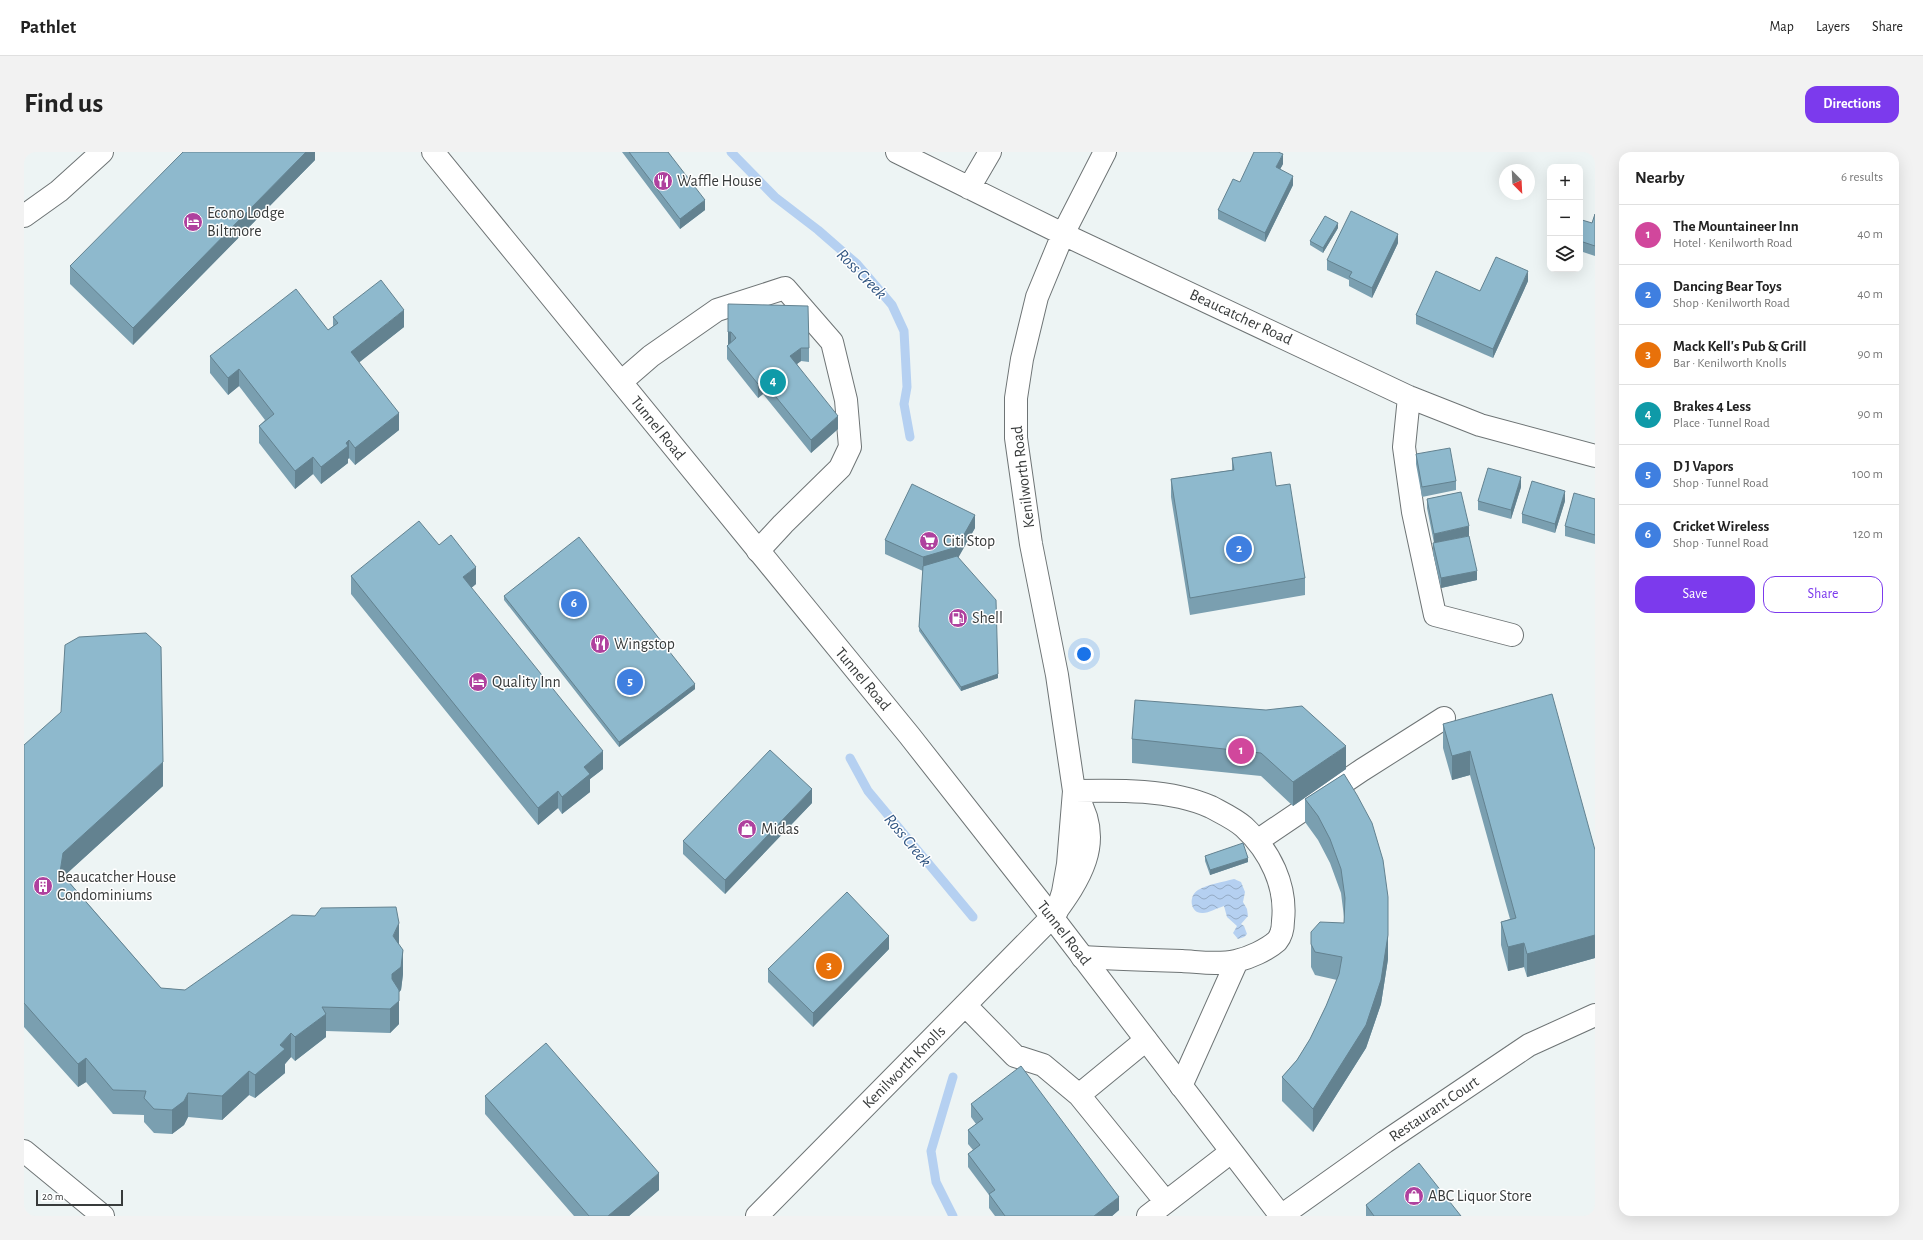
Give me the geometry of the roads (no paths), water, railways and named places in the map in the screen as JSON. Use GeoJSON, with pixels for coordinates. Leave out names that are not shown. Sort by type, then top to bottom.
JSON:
{"type":"FeatureCollection","features":[{"type":"Feature","properties":{"kind":"street"},"geometry":{"type":"LineString","coordinates":[[24,216],[59,191],[102,152]]}},
{"type":"Feature","properties":{"kind":"street","name":"Tunnel Road"},"geometry":{"type":"LineString","coordinates":[[433,152],[909,734],[1054,914],[1082,957],[1281,1216]]}},
{"type":"Feature","properties":{"kind":"street","name":"Beaucatcher Road"},"geometry":{"type":"LineString","coordinates":[[897,152],[1063,234],[1409,397],[1480,426],[1595,456]]}},
{"type":"Feature","properties":{"kind":"street"},"geometry":{"type":"LineString","coordinates":[[969,188],[990,152]]}},
{"type":"Feature","properties":{"kind":"street","name":"Kenilworth Road"},"geometry":{"type":"LineString","coordinates":[[1054,914],[1079,877],[1085,864],[1088,850],[1088,827],[1082,806],[1074,791],[1057,675],[1031,544],[1016,438],[1016,398],[1022,359],[1037,297],[1063,234],[1105,152]]}},
{"type":"Feature","properties":{"kind":"street"},"geometry":{"type":"LineString","coordinates":[[621,382],[651,356],[717,310],[785,288],[832,342],[846,400],[850,447],[840,468],[758,551]]}},
{"type":"Feature","properties":{"kind":"street"},"geometry":{"type":"LineString","coordinates":[[1409,397],[1404,447],[1412,512],[1435,614],[1512,635]]}},
{"type":"Feature","properties":{"kind":"street"},"geometry":{"type":"LineString","coordinates":[[1257,841],[1444,718]]}},
{"type":"Feature","properties":{"kind":"street"},"geometry":{"type":"LineString","coordinates":[[1074,791],[1104,790],[1146,793],[1191,800],[1227,816],[1243,826],[1257,841],[1271,862],[1277,876],[1284,903],[1283,924],[1277,941],[1257,953],[1237,961],[1214,964],[1082,957]]}},
{"type":"Feature","properties":{"kind":"street","name":"Kenilworth Knolls"},"geometry":{"type":"LineString","coordinates":[[756,1216],[1054,914]]}},
{"type":"Feature","properties":{"kind":"street"},"geometry":{"type":"LineString","coordinates":[[1181,1086],[1237,961]]}},
{"type":"Feature","properties":{"kind":"street"},"geometry":{"type":"LineString","coordinates":[[965,1005],[1015,1056],[1043,1065],[1079,1095],[1165,1201]]}},
{"type":"Feature","properties":{"kind":"street","name":"Restaurant Court"},"geometry":{"type":"LineString","coordinates":[[1281,1216],[1385,1142],[1529,1045],[1595,1015]]}},
{"type":"Feature","properties":{"kind":"street"},"geometry":{"type":"LineString","coordinates":[[1079,1095],[1146,1040]]}},
{"type":"Feature","properties":{"kind":"street"},"geometry":{"type":"LineString","coordinates":[[24,1151],[103,1216]]}},
{"type":"Feature","properties":{"kind":"street"},"geometry":{"type":"LineString","coordinates":[[1148,1216],[1165,1201],[1231,1152]]}},
{"type":"Feature","properties":{"kind":"water"},"geometry":{"type":"Polygon","coordinates":[[[1234,879],[1241,882],[1245,892],[1243,902],[1247,909],[1248,916],[1241,924],[1244,926],[1247,934],[1238,939],[1233,933],[1237,926],[1227,917],[1224,906],[1208,912],[1199,913],[1195,911],[1192,904],[1193,896],[1198,890],[1234,879]]]}},
{"type":"Feature","properties":{"kind":"waterway","name":"Ross Creek"},"geometry":{"type":"LineString","coordinates":[[731,152],[775,197],[818,230],[857,264],[892,305],[904,331],[907,387],[904,404],[910,437]]}},
{"type":"Feature","properties":{"kind":"waterway","name":"Ross Creek"},"geometry":{"type":"LineString","coordinates":[[850,758],[868,791],[973,917]]}},
{"type":"Feature","properties":{"kind":"waterway","name":"Ross Creek"},"geometry":{"type":"LineString","coordinates":[[953,1077],[931,1151],[936,1182],[953,1216]]}},
{"type":"Feature","properties":{"kind":"place","name":"Waffle House"},"geometry":{"type":"Point","coordinates":[663,181]}},
{"type":"Feature","properties":{"kind":"place","name":"Econo Lodge Biltmore"},"geometry":{"type":"Point","coordinates":[193,222]}},
{"type":"Feature","properties":{"kind":"place","name":"Brakes 4 Less"},"geometry":{"type":"Point","coordinates":[773,382]}},
{"type":"Feature","properties":{"kind":"place","name":"Citi Stop"},"geometry":{"type":"Point","coordinates":[929,541]}},
{"type":"Feature","properties":{"kind":"place","name":"Dancing Bear Toys"},"geometry":{"type":"Point","coordinates":[1239,549]}},
{"type":"Feature","properties":{"kind":"place","name":"Cricket Wireless"},"geometry":{"type":"Point","coordinates":[574,604]}},
{"type":"Feature","properties":{"kind":"place","name":"Shell"},"geometry":{"type":"Point","coordinates":[958,618]}},
{"type":"Feature","properties":{"kind":"place","name":"Wingstop"},"geometry":{"type":"Point","coordinates":[600,644]}},
{"type":"Feature","properties":{"kind":"place","name":"Quality Inn"},"geometry":{"type":"Point","coordinates":[478,682]}},
{"type":"Feature","properties":{"kind":"place","name":"D J Vapors"},"geometry":{"type":"Point","coordinates":[630,682]}},
{"type":"Feature","properties":{"kind":"place","name":"The Mountaineer Inn"},"geometry":{"type":"Point","coordinates":[1241,751]}},
{"type":"Feature","properties":{"kind":"place","name":"Midas"},"geometry":{"type":"Point","coordinates":[747,829]}},
{"type":"Feature","properties":{"kind":"place","name":"Beaucatcher House Condominiums"},"geometry":{"type":"Point","coordinates":[43,886]}},
{"type":"Feature","properties":{"kind":"place","name":"Mack Kell's Pub & Grill"},"geometry":{"type":"Point","coordinates":[829,966]}},
{"type":"Feature","properties":{"kind":"place","name":"ABC Liquor Store"},"geometry":{"type":"Point","coordinates":[1414,1196]}}]}
